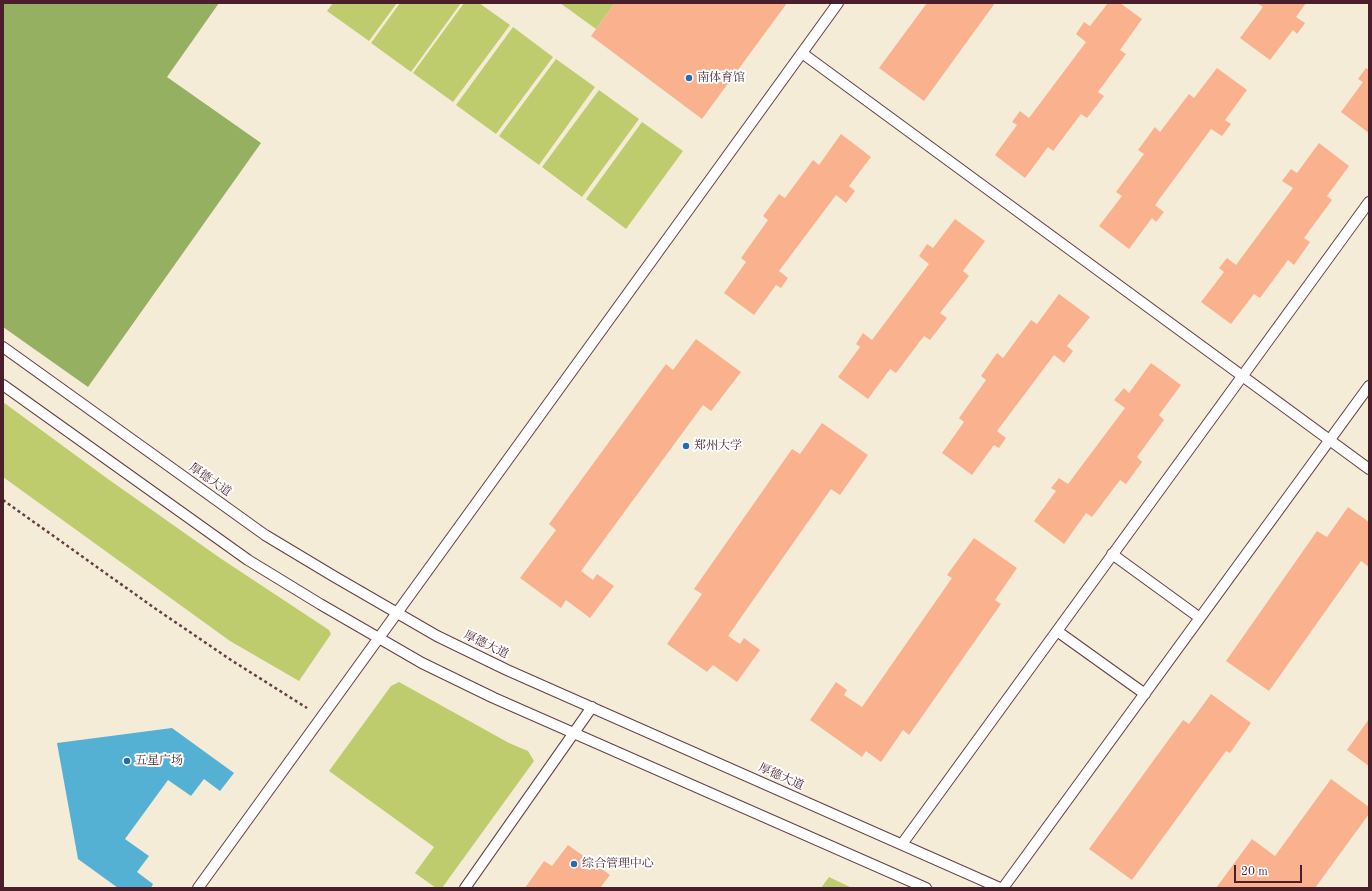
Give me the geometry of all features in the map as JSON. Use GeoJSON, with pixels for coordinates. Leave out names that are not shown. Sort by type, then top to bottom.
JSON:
{"type":"FeatureCollection","features":[{"type":"Feature","properties":{"kind":"lane"},"geometry":{"type":"LineString","coordinates":[[198,888],[838,3]]}},
{"type":"Feature","properties":{"kind":"lane"},"geometry":{"type":"LineString","coordinates":[[802,53],[1369,469]]}},
{"type":"Feature","properties":{"kind":"lane"},"geometry":{"type":"LineString","coordinates":[[902,844],[1112,554],[1367,207]]}},
{"type":"Feature","properties":{"kind":"lane","name":"厚德大道"},"geometry":{"type":"LineString","coordinates":[[3,347],[265,535],[335,578],[437,636],[507,670],[592,708],[1002,888]]}},
{"type":"Feature","properties":{"kind":"lane"},"geometry":{"type":"LineString","coordinates":[[3,385],[248,560],[422,663],[574,733],[926,888]]}},
{"type":"Feature","properties":{"kind":"lane"},"geometry":{"type":"LineString","coordinates":[[1002,888],[1369,386]]}},
{"type":"Feature","properties":{"kind":"lane"},"geometry":{"type":"LineString","coordinates":[[1112,554],[1200,618]]}},
{"type":"Feature","properties":{"kind":"lane"},"geometry":{"type":"LineString","coordinates":[[1057,631],[1145,694]]}},
{"type":"Feature","properties":{"kind":"lane"},"geometry":{"type":"LineString","coordinates":[[465,888],[592,708]]}},
{"type":"Feature","properties":{"kind":"path"},"geometry":{"type":"LineString","coordinates":[[3,500],[153,607],[231,660],[321,717]]}},
{"type":"Feature","properties":{"kind":"green space"},"geometry":{"type":"Polygon","coordinates":[[[3,3],[219,3],[167,77],[261,143],[88,387],[3,327],[3,3]]]}},
{"type":"Feature","properties":{"kind":"green space"},"geometry":{"type":"Polygon","coordinates":[[[333,3],[397,3],[369,41],[327,11],[333,3]]]}},
{"type":"Feature","properties":{"kind":"green space"},"geometry":{"type":"Polygon","coordinates":[[[400,3],[461,3],[411,72],[371,43],[400,3]]]}},
{"type":"Feature","properties":{"kind":"green space"},"geometry":{"type":"Polygon","coordinates":[[[464,3],[479,3],[510,25],[453,102],[413,73],[464,3]]]}},
{"type":"Feature","properties":{"kind":"green space"},"geometry":{"type":"Polygon","coordinates":[[[560,3],[615,3],[596,29],[560,3]]]}},
{"type":"Feature","properties":{"kind":"green space"},"geometry":{"type":"Polygon","coordinates":[[[513,27],[553,57],[496,134],[456,105],[513,27]]]}},
{"type":"Feature","properties":{"kind":"green space"},"geometry":{"type":"Polygon","coordinates":[[[556,59],[595,87],[539,165],[499,136],[556,59]]]}},
{"type":"Feature","properties":{"kind":"green space"},"geometry":{"type":"Polygon","coordinates":[[[599,90],[639,119],[582,197],[542,167],[599,90]]]}},
{"type":"Feature","properties":{"kind":"green space"},"geometry":{"type":"Polygon","coordinates":[[[642,122],[683,151],[626,229],[586,199],[642,122]]]}},
{"type":"Feature","properties":{"kind":"green space"},"geometry":{"type":"Polygon","coordinates":[[[3,402],[108,479],[220,558],[329,630],[331,634],[299,681],[230,641],[3,477],[3,402]]]}},
{"type":"Feature","properties":{"kind":"green space"},"geometry":{"type":"Polygon","coordinates":[[[399,682],[509,743],[528,751],[534,761],[442,888],[436,888],[415,873],[434,847],[329,771],[391,686],[399,682]]]}},
{"type":"Feature","properties":{"kind":"green space"},"geometry":{"type":"Polygon","coordinates":[[[829,877],[852,888],[821,888],[829,877]]]}},
{"type":"Feature","properties":{"kind":"water"},"geometry":{"type":"Polygon","coordinates":[[[172,728],[234,773],[220,791],[204,779],[191,796],[168,780],[125,839],[149,856],[137,872],[153,884],[151,888],[118,888],[78,859],[57,743],[172,728]]]}},
{"type":"Feature","properties":{"kind":"building","name":"南体育馆"},"geometry":{"type":"Polygon","coordinates":[[[615,3],[787,3],[702,119],[591,36],[615,3]]]}},
{"type":"Feature","properties":{"kind":"building"},"geometry":{"type":"Polygon","coordinates":[[[927,3],[995,3],[924,101],[879,68],[927,3]]]}},
{"type":"Feature","properties":{"kind":"building"},"geometry":{"type":"Polygon","coordinates":[[[1108,3],[1120,3],[1142,19],[1120,50],[1126,54],[1098,92],[1104,96],[1087,118],[1081,114],[1053,151],[1048,147],[1025,178],[995,155],[1017,125],[1012,122],[1020,111],[1029,118],[1086,42],[1076,34],[1084,22],[1090,26],[1108,3]]]}},
{"type":"Feature","properties":{"kind":"building"},"geometry":{"type":"Polygon","coordinates":[[[1257,3],[1306,3],[1296,17],[1305,23],[1297,34],[1293,30],[1270,60],[1240,38],[1263,7],[1257,3]]]}},
{"type":"Feature","properties":{"kind":"building"},"geometry":{"type":"Polygon","coordinates":[[[1217,68],[1247,90],[1225,120],[1231,124],[1222,136],[1211,129],[1155,205],[1164,212],[1156,222],[1152,218],[1129,249],[1099,226],[1122,196],[1116,192],[1144,154],[1138,150],[1155,127],[1160,132],[1189,94],[1194,98],[1217,68]]]}},
{"type":"Feature","properties":{"kind":"building"},"geometry":{"type":"Polygon","coordinates":[[[1366,68],[1369,70],[1369,133],[1341,112],[1363,82],[1358,79],[1366,68]]]}},
{"type":"Feature","properties":{"kind":"building"},"geometry":{"type":"Polygon","coordinates":[[[841,134],[871,157],[849,186],[855,191],[846,203],[836,195],[779,271],[788,278],[781,288],[776,285],[754,315],[724,293],[746,262],[741,258],[768,220],[763,216],[779,194],[785,198],[813,160],[819,165],[841,134]]]}},
{"type":"Feature","properties":{"kind":"building"},"geometry":{"type":"Polygon","coordinates":[[[1319,143],[1349,166],[1327,196],[1332,200],[1304,238],[1310,242],[1294,265],[1288,260],[1260,298],[1254,294],[1231,324],[1201,302],[1224,272],[1219,268],[1227,258],[1236,265],[1293,188],[1282,181],[1291,169],[1297,173],[1319,143]]]}},
{"type":"Feature","properties":{"kind":"building"},"geometry":{"type":"Polygon","coordinates":[[[955,219],[985,241],[963,271],[969,276],[940,313],[947,318],[930,340],[924,336],[896,373],[890,369],[868,399],[838,377],[860,347],[856,344],[863,333],[872,340],[929,264],[919,256],[927,244],[933,248],[955,219]]]}},
{"type":"Feature","properties":{"kind":"building"},"geometry":{"type":"Polygon","coordinates":[[[1059,294],[1090,317],[1067,346],[1073,351],[1064,363],[1054,355],[997,431],[1006,438],[999,448],[994,445],[972,475],[942,453],[964,422],[959,418],[986,380],[981,376],[997,353],[1003,358],[1031,320],[1037,324],[1059,294]]]}},
{"type":"Feature","properties":{"kind":"building"},"geometry":{"type":"Polygon","coordinates":[[[696,339],[741,372],[711,411],[703,405],[581,571],[593,580],[597,574],[614,586],[590,618],[566,600],[561,608],[520,578],[556,530],[549,524],[666,364],[673,370],[696,339]]]}},
{"type":"Feature","properties":{"kind":"building"},"geometry":{"type":"Polygon","coordinates":[[[1151,363],[1181,385],[1159,415],[1164,420],[1137,457],[1142,462],[1126,484],[1120,480],[1092,517],[1086,513],[1064,544],[1034,521],[1056,491],[1051,488],[1059,478],[1068,484],[1125,408],[1114,400],[1124,388],[1129,393],[1151,363]]]}},
{"type":"Feature","properties":{"kind":"building"},"geometry":{"type":"Polygon","coordinates":[[[822,423],[868,455],[840,495],[831,489],[728,636],[740,644],[744,638],[760,650],[737,682],[713,665],[707,672],[667,644],[702,594],[694,589],[792,449],[800,454],[822,423]]]}},
{"type":"Feature","properties":{"kind":"building"},"geometry":{"type":"Polygon","coordinates":[[[1348,507],[1369,522],[1369,567],[1361,561],[1269,691],[1226,661],[1317,531],[1327,537],[1348,507]]]}},
{"type":"Feature","properties":{"kind":"building"},"geometry":{"type":"Polygon","coordinates":[[[974,538],[1017,568],[995,600],[1001,604],[909,735],[903,730],[881,762],[866,751],[862,757],[810,720],[836,682],[847,690],[844,695],[862,707],[952,578],[947,575],[974,538]]]}},
{"type":"Feature","properties":{"kind":"building"},"geometry":{"type":"Polygon","coordinates":[[[1211,694],[1251,723],[1230,753],[1226,751],[1132,880],[1089,849],[1183,720],[1189,724],[1211,694]]]}},
{"type":"Feature","properties":{"kind":"building"},"geometry":{"type":"Polygon","coordinates":[[[1369,719],[1369,766],[1347,750],[1369,719]]]}},
{"type":"Feature","properties":{"kind":"building"},"geometry":{"type":"Polygon","coordinates":[[[1331,779],[1369,807],[1369,814],[1315,888],[1216,888],[1252,839],[1275,856],[1331,779]]]}},
{"type":"Feature","properties":{"kind":"building","name":"综合管理中心"},"geometry":{"type":"Polygon","coordinates":[[[568,845],[610,875],[600,888],[525,888],[544,861],[552,866],[568,845]]]}},
{"type":"Feature","properties":{"kind":"place","name":"南体育馆"},"geometry":{"type":"Point","coordinates":[689,78]}},
{"type":"Feature","properties":{"kind":"place","name":"郑州大学"},"geometry":{"type":"Point","coordinates":[686,446]}},
{"type":"Feature","properties":{"kind":"place","name":"五星广场"},"geometry":{"type":"Point","coordinates":[127,761]}},
{"type":"Feature","properties":{"kind":"place","name":"综合管理中心"},"geometry":{"type":"Point","coordinates":[574,864]}}]}
